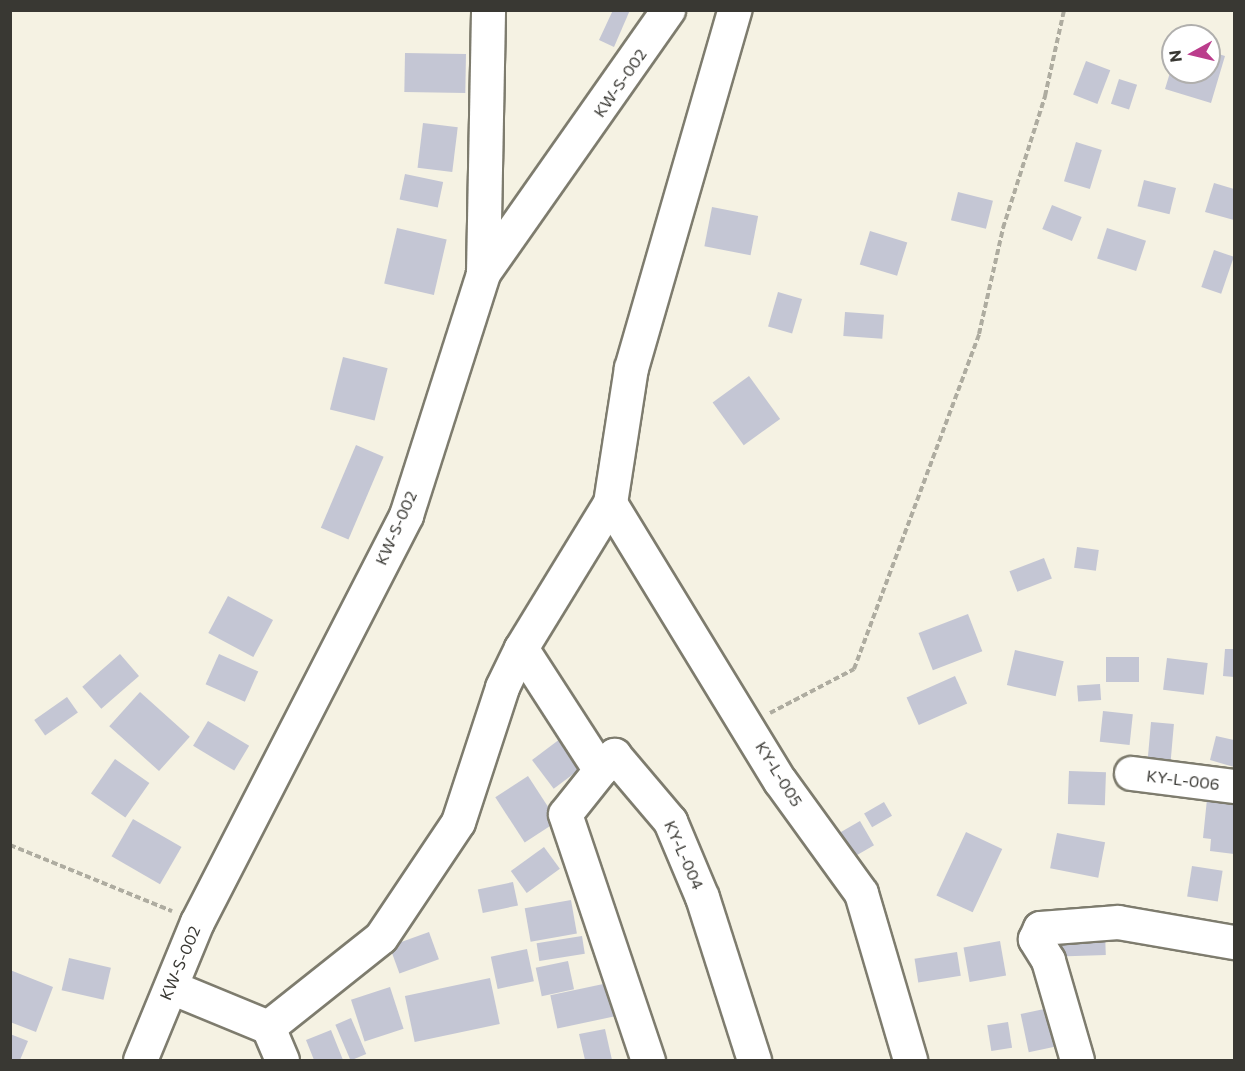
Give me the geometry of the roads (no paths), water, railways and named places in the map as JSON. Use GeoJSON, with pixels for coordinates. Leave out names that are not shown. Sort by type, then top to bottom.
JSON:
{"type":"FeatureCollection","features":[{"type":"Feature","properties":{"kind":"street"},"geometry":{"type":"LineString","coordinates":[[483,273],[488,10]]}},
{"type":"Feature","properties":{"kind":"street","name":"KW-S-002"},"geometry":{"type":"LineString","coordinates":[[140,1060],[197,922],[406,514],[483,273],[668,10]]}},
{"type":"Feature","properties":{"kind":"street"},"geometry":{"type":"LineString","coordinates":[[268,1027],[381,937],[458,822],[502,687],[521,648],[610,503],[631,368],[734,10]]}},
{"type":"Feature","properties":{"kind":"street","name":"KY-L-005"},"geometry":{"type":"LineString","coordinates":[[610,503],[748,725],[780,781],[861,893],[910,1060]]}},
{"type":"Feature","properties":{"kind":"street"},"geometry":{"type":"LineString","coordinates":[[521,648],[600,770],[565,814],[648,1060]]}},
{"type":"Feature","properties":{"kind":"street","name":"KY-L-004"},"geometry":{"type":"LineString","coordinates":[[600,770],[614,755],[670,821],[702,897],[754,1060]]}},
{"type":"Feature","properties":{"kind":"street","name":"KY-L-006"},"geometry":{"type":"LineString","coordinates":[[1131,774],[1234,786]]}},
{"type":"Feature","properties":{"kind":"street"},"geometry":{"type":"LineString","coordinates":[[1077,1060],[1048,960],[1035,939],[1040,928],[1118,922],[1234,942]]}},
{"type":"Feature","properties":{"kind":"street"},"geometry":{"type":"LineString","coordinates":[[171,987],[268,1027],[282,1060]]}}]}
